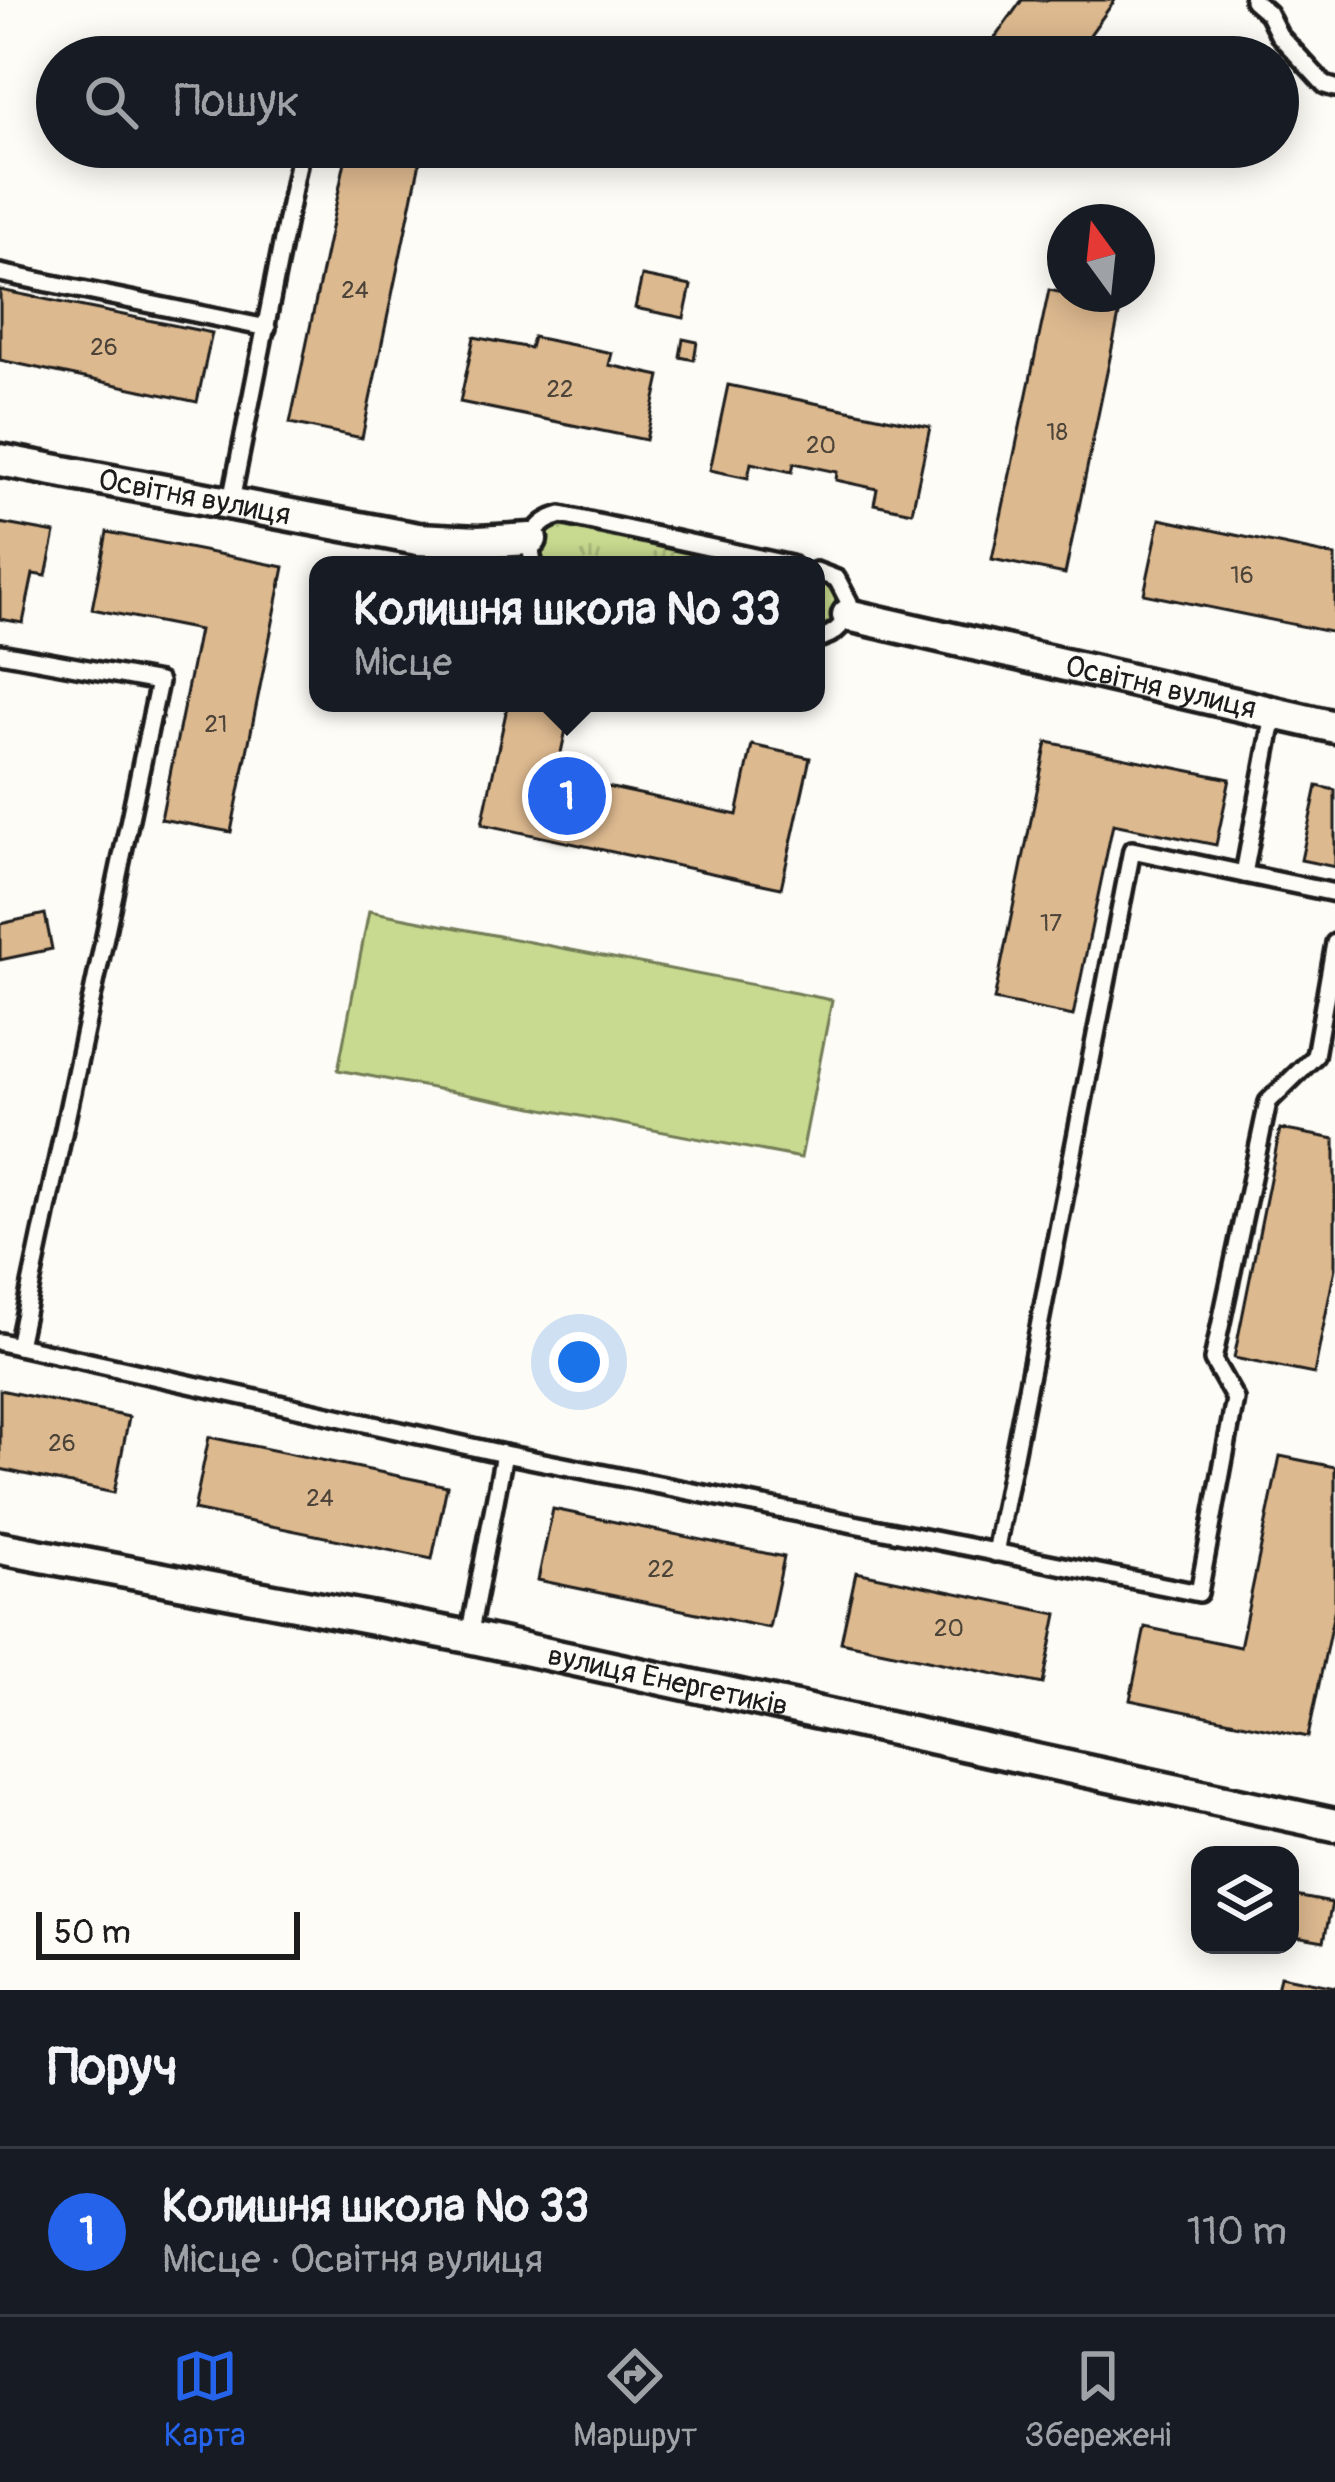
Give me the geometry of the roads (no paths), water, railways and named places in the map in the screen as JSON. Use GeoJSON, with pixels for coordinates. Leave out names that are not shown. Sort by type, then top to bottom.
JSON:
{"type":"FeatureCollection","features":[{"type":"Feature","properties":{"kind":"street","name":"Освітня вулиця"},"geometry":{"type":"LineString","coordinates":[[0,460],[418,539],[478,542],[532,552]]}},
{"type":"Feature","properties":{"kind":"street","name":"Освітня вулиця"},"geometry":{"type":"LineString","coordinates":[[848,615],[1335,727]]}},
{"type":"Feature","properties":{"kind":"street","name":"вулиця Енергетиків"},"geometry":{"type":"LineString","coordinates":[[0,1548],[469,1637],[1335,1825]]}},
{"type":"Feature","properties":{"kind":"lane"},"geometry":{"type":"LineString","coordinates":[[1253,0],[1268,13],[1280,36]]}},
{"type":"Feature","properties":{"kind":"lane"},"geometry":{"type":"LineString","coordinates":[[1299,57],[1325,85],[1335,88]]}},
{"type":"Feature","properties":{"kind":"lane"},"geometry":{"type":"LineString","coordinates":[[230,506],[297,168]]}},
{"type":"Feature","properties":{"kind":"lane"},"geometry":{"type":"LineString","coordinates":[[0,273],[267,328]]}},
{"type":"Feature","properties":{"kind":"lane","name":"Освітня вулиця"},"geometry":{"type":"LineString","coordinates":[[532,552],[548,519],[573,516],[751,556]]}},
{"type":"Feature","properties":{"kind":"lane"},"geometry":{"type":"LineString","coordinates":[[825,574],[845,589],[848,615],[825,637]]}},
{"type":"Feature","properties":{"kind":"lane"},"geometry":{"type":"LineString","coordinates":[[0,653],[159,682],[18,1346]]}},
{"type":"Feature","properties":{"kind":"lane"},"geometry":{"type":"LineString","coordinates":[[1244,874],[1274,715]]}},
{"type":"Feature","properties":{"kind":"lane"},"geometry":{"type":"LineString","coordinates":[[995,1552],[1132,850],[1335,892]]}},
{"type":"Feature","properties":{"kind":"lane"},"geometry":{"type":"LineString","coordinates":[[0,1342],[504,1454],[1198,1594],[1235,1399],[1213,1360],[1268,1102],[1315,1056],[1335,944]]}},
{"type":"Feature","properties":{"kind":"lane"},"geometry":{"type":"LineString","coordinates":[[469,1637],[504,1454]]}},
{"type":"Feature","properties":{"kind":"place","name":"Колишня школа № 33"},"geometry":{"type":"Point","coordinates":[567,796]}}]}
